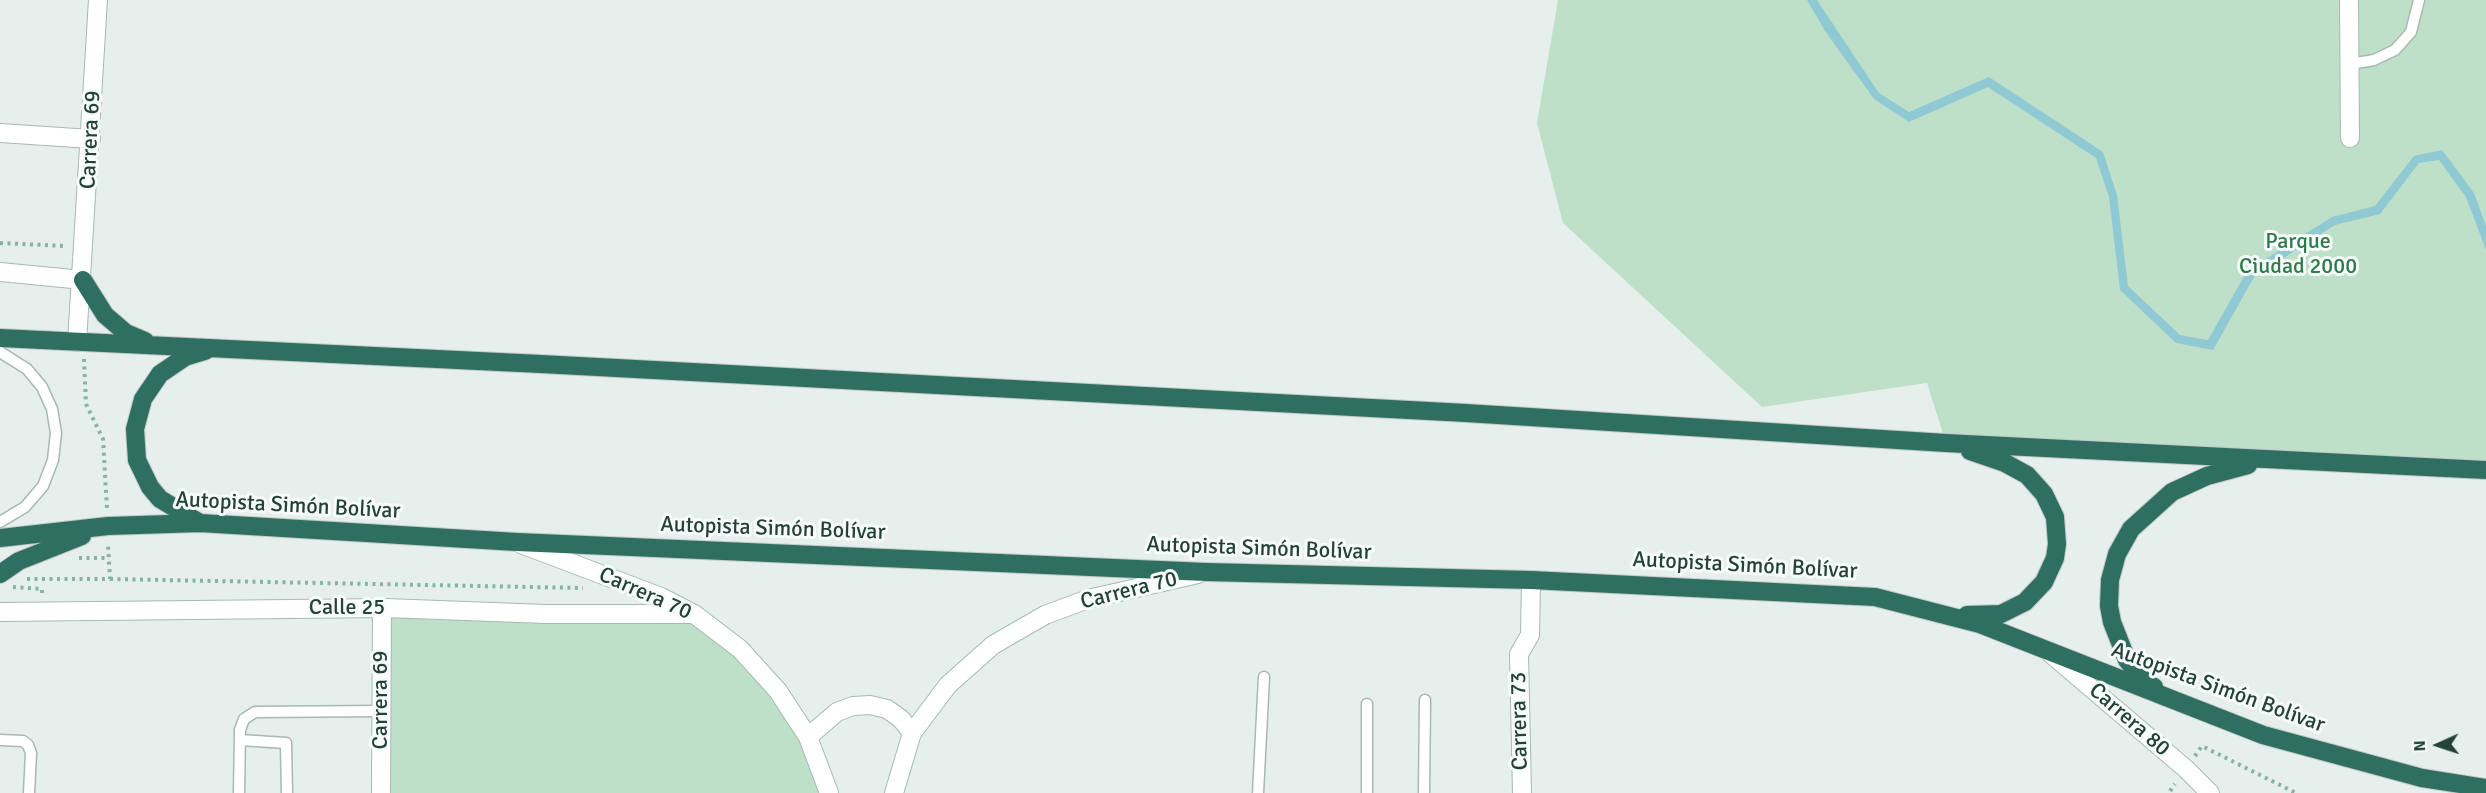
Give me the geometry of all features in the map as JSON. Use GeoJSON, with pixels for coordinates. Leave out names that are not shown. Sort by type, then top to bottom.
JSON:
{"type":"FeatureCollection","features":[{"type":"Feature","properties":{"kind":"highway"},"geometry":{"type":"LineString","coordinates":[[82,280],[105,315],[118,327],[156,345]]}},
{"type":"Feature","properties":{"kind":"highway"},"geometry":{"type":"LineString","coordinates":[[0,338],[1466,413],[1946,443],[2486,470]]}},
{"type":"Feature","properties":{"kind":"highway"},"geometry":{"type":"LineString","coordinates":[[200,523],[160,499],[150,487],[137,460],[135,429],[143,399],[160,374],[185,357],[215,348]]}},
{"type":"Feature","properties":{"kind":"highway"},"geometry":{"type":"LineString","coordinates":[[1904,603],[1974,616],[2001,614],[2013,609],[2035,593],[2044,582],[2055,558],[2057,531],[2055,517],[2044,494],[2027,475],[2005,463],[1946,443]]}},
{"type":"Feature","properties":{"kind":"highway"},"geometry":{"type":"LineString","coordinates":[[2187,706],[2144,681],[2122,650],[2109,606],[2112,568],[2122,543],[2131,529],[2172,492],[2207,476],[2264,460]]}},
{"type":"Feature","properties":{"kind":"highway","name":"Autopista Simón Bolívar"},"geometry":{"type":"LineString","coordinates":[[0,538],[103,527],[200,523],[517,542],[1206,572],[1531,580],[1875,597],[1980,624],[2263,735],[2422,778],[2478,789]]}},
{"type":"Feature","properties":{"kind":"highway"},"geometry":{"type":"LineString","coordinates":[[0,574],[19,561],[103,527]]}},
{"type":"Feature","properties":{"kind":"street","name":"Carrera 69"},"geometry":{"type":"LineString","coordinates":[[77,342],[98,0]]}},
{"type":"Feature","properties":{"kind":"street"},"geometry":{"type":"LineString","coordinates":[[2349,0],[2350,138]]}},
{"type":"Feature","properties":{"kind":"street"},"geometry":{"type":"LineString","coordinates":[[0,133],[91,139]]}},
{"type":"Feature","properties":{"kind":"street"},"geometry":{"type":"LineString","coordinates":[[0,272],[82,280]]}},
{"type":"Feature","properties":{"kind":"street","name":"Carrera 70"},"geometry":{"type":"LineString","coordinates":[[517,542],[661,597],[694,614],[748,657],[778,691],[808,737],[829,793]]}},
{"type":"Feature","properties":{"kind":"street","name":"Carrera 70"},"geometry":{"type":"LineString","coordinates":[[894,793],[912,733],[942,693],[969,664],[1018,629],[1045,615],[1088,599],[1206,572]]}},
{"type":"Feature","properties":{"kind":"street","name":"Carrera 73"},"geometry":{"type":"LineString","coordinates":[[1522,793],[1519,654],[1530,635],[1531,580]]}},
{"type":"Feature","properties":{"kind":"street","name":"Carrera 69"},"geometry":{"type":"LineString","coordinates":[[381,793],[382,608]]}},
{"type":"Feature","properties":{"kind":"street","name":"Calle 25"},"geometry":{"type":"LineString","coordinates":[[0,612],[382,608],[546,614],[694,614]]}},
{"type":"Feature","properties":{"kind":"street","name":"Carrera 80"},"geometry":{"type":"LineString","coordinates":[[2046,649],[2186,769],[2210,793]]}},
{"type":"Feature","properties":{"kind":"street"},"geometry":{"type":"LineString","coordinates":[[808,737],[837,712],[853,706],[870,705],[887,709],[901,719],[912,733]]}},
{"type":"Feature","properties":{"kind":"lane"},"geometry":{"type":"LineString","coordinates":[[2350,64],[2374,60],[2395,50],[2411,32],[2419,0]]}},
{"type":"Feature","properties":{"kind":"lane"},"geometry":{"type":"LineString","coordinates":[[0,352],[27,369],[42,387],[52,409],[56,433],[53,460],[43,486],[25,507],[0,522]]}},
{"type":"Feature","properties":{"kind":"lane"},"geometry":{"type":"LineString","coordinates":[[1258,793],[1264,677]]}},
{"type":"Feature","properties":{"kind":"lane"},"geometry":{"type":"LineString","coordinates":[[1424,793],[1425,700]]}},
{"type":"Feature","properties":{"kind":"lane"},"geometry":{"type":"LineString","coordinates":[[1366,793],[1367,704]]}},
{"type":"Feature","properties":{"kind":"lane"},"geometry":{"type":"LineString","coordinates":[[239,793],[240,740],[244,719],[255,712],[381,711]]}},
{"type":"Feature","properties":{"kind":"lane"},"geometry":{"type":"LineString","coordinates":[[0,740],[23,741],[28,745],[31,753],[29,793]]}},
{"type":"Feature","properties":{"kind":"lane"},"geometry":{"type":"LineString","coordinates":[[240,740],[286,743],[287,793]]}},
{"type":"Feature","properties":{"kind":"path"},"geometry":{"type":"LineString","coordinates":[[110,579],[591,588]]}},
{"type":"Feature","properties":{"kind":"path"},"geometry":{"type":"LineString","coordinates":[[2169,791],[2202,747],[2296,793]]}},
{"type":"Feature","properties":{"kind":"green space","name":"Parque Ciudad 2000"},"geometry":{"type":"Polygon","coordinates":[[[1558,0],[2486,0],[2486,470],[1946,443],[1927,383],[1762,407],[1563,223],[1537,123],[1558,0]]]}},
{"type":"Feature","properties":{"kind":"green space"},"geometry":{"type":"Polygon","coordinates":[[[386,608],[694,614],[778,691],[829,793],[383,793],[386,608]]]}},
{"type":"Feature","properties":{"kind":"water"},"geometry":{"type":"Polygon","coordinates":[[[1807,0],[1817,0],[1879,93],[1909,112],[1989,77],[2103,152],[2117,195],[2128,286],[2180,335],[2208,340],[2247,271],[2332,217],[2375,206],[2414,156],[2442,150],[2474,193],[2486,226],[2486,250],[2466,197],[2439,160],[2419,163],[2380,214],[2335,225],[2254,277],[2213,350],[2176,343],[2120,290],[2109,197],[2096,158],[1988,87],[1909,122],[1874,99],[1825,31],[1807,0]]]}}]}
